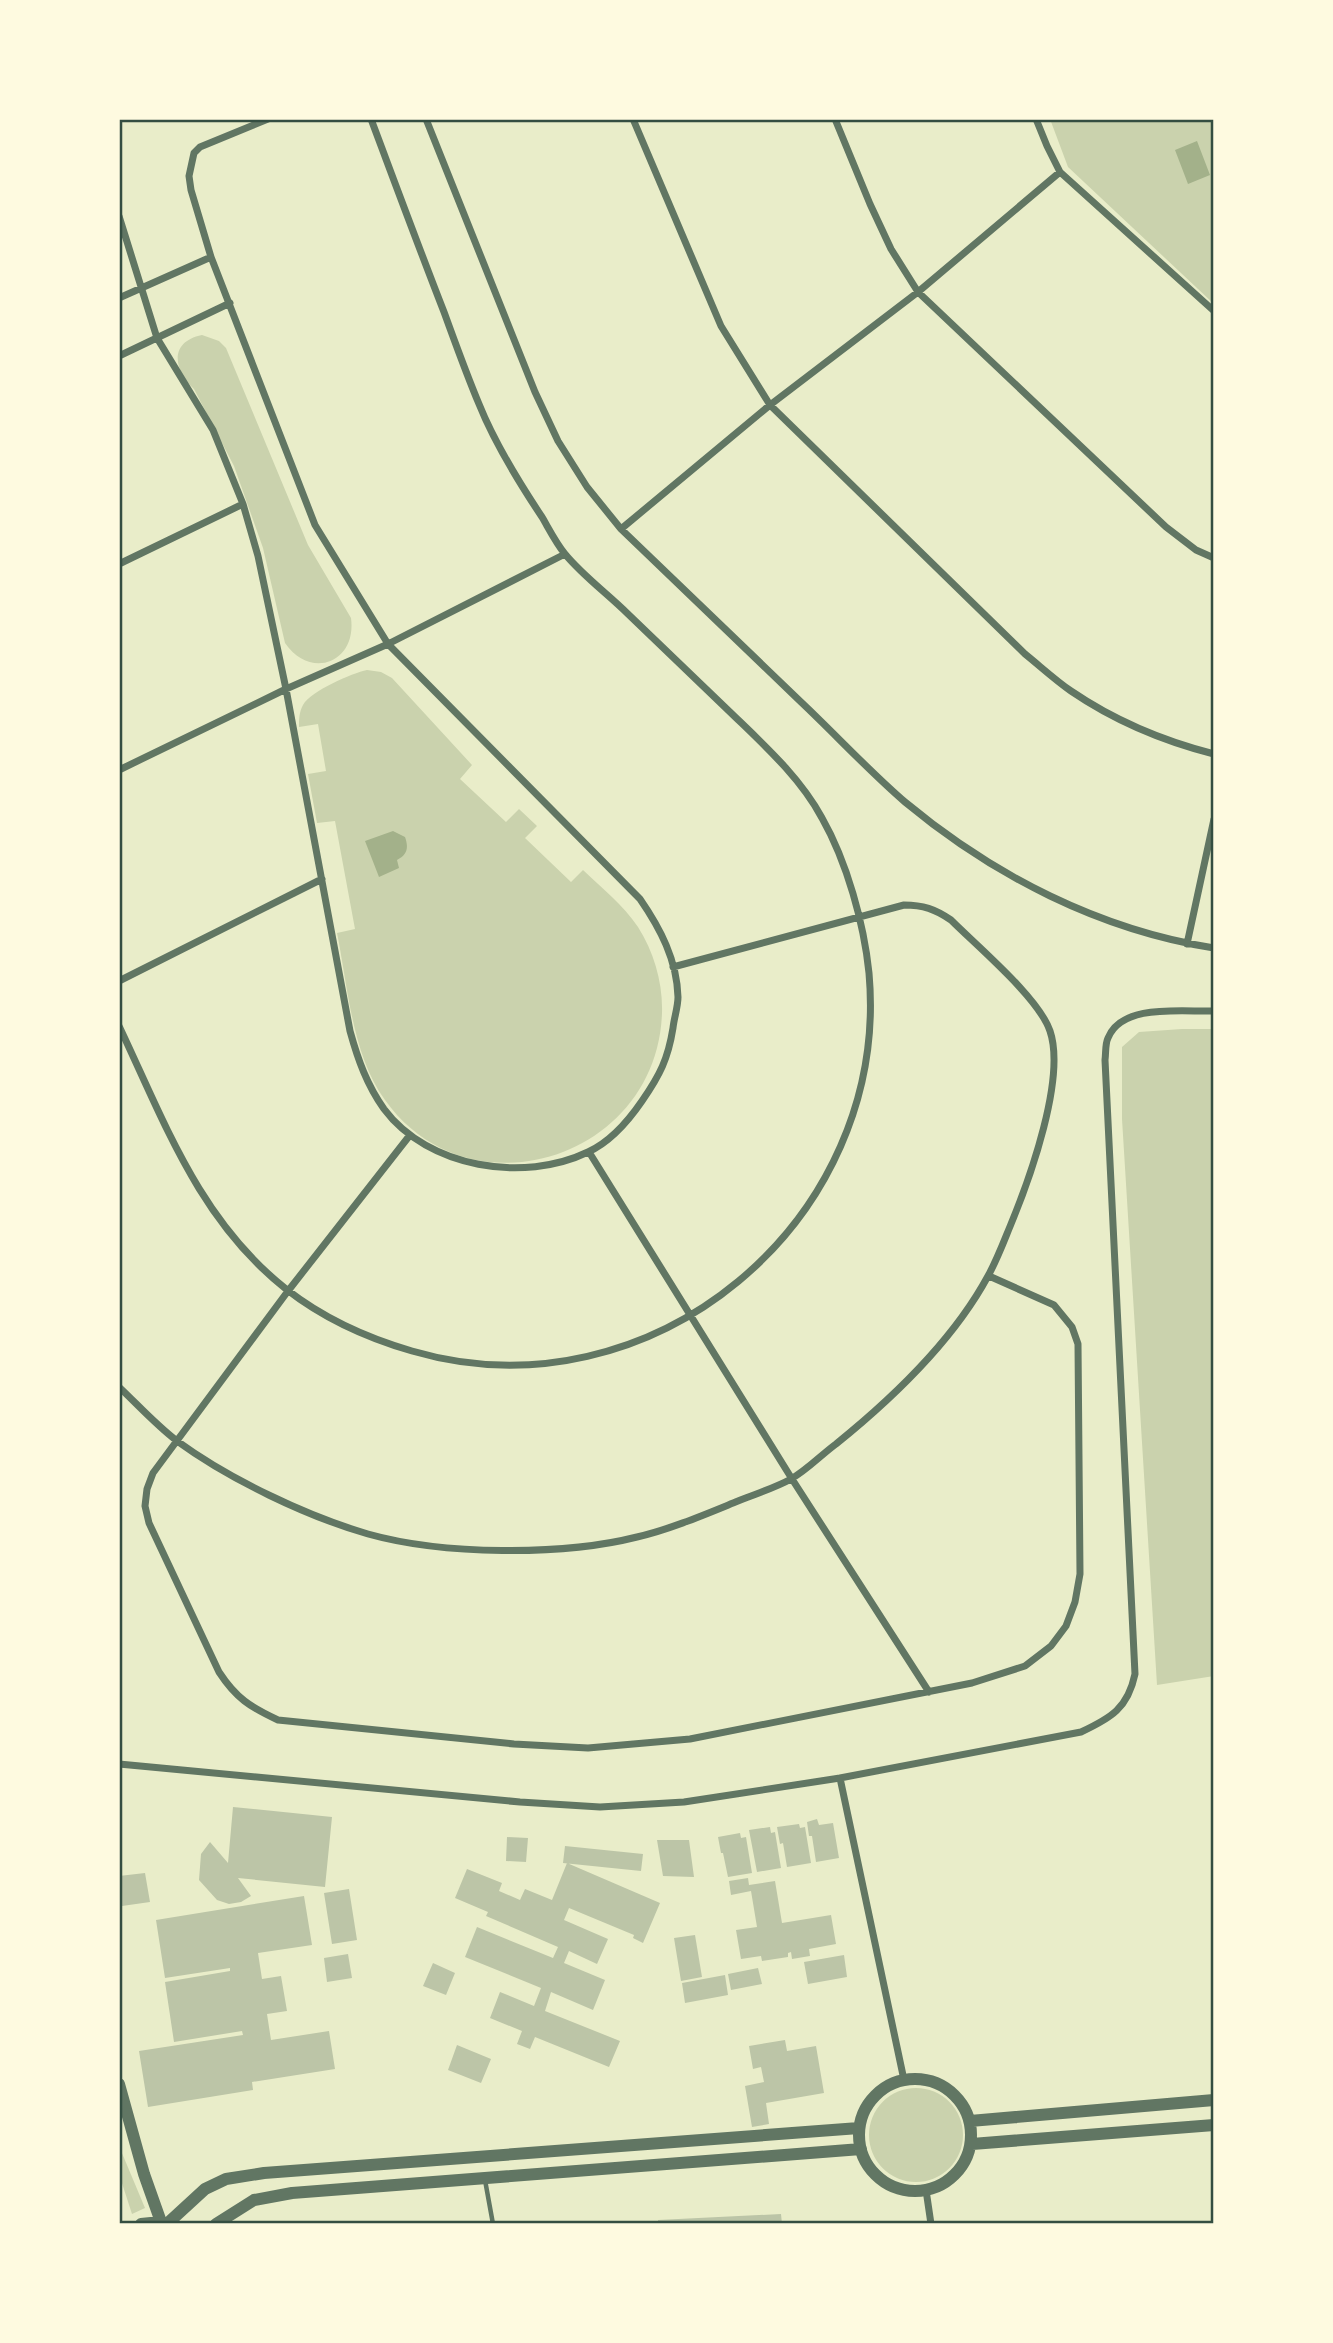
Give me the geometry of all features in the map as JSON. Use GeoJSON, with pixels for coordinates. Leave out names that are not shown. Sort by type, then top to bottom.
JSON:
{"type":"FeatureCollection","features":[{"type":"Feature","properties":{"kind":"street"},"geometry":{"type":"LineString","coordinates":[[119,216],[157,338],[213,430],[243,504],[258,556],[351,1031],[358,1060],[370,1087],[386,1111],[410,1135],[438,1151],[476,1164],[511,1169],[545,1165],[589,1152],[614,1134],[635,1111],[655,1083],[668,1055],[678,997],[668,947],[656,922],[640,899],[388,644],[315,525],[211,257],[189,176],[191,161],[200,148],[268,119]]}},
{"type":"Feature","properties":{"kind":"street"},"geometry":{"type":"LineString","coordinates":[[119,1026],[188,1171],[215,1216],[249,1256],[288,1290],[333,1320],[382,1342],[433,1357],[486,1364],[539,1363],[592,1355],[643,1339],[691,1316],[739,1283],[780,1242],[815,1196],[842,1144],[860,1089],[869,1032],[869,974],[859,916],[850,884],[822,818],[793,776],[758,738],[565,554],[514,475],[480,407],[371,119]]}},
{"type":"Feature","properties":{"kind":"street"},"geometry":{"type":"LineString","coordinates":[[426,119],[535,392],[558,441],[587,487],[621,529],[904,801],[967,849],[1035,889],[1098,917],[1187,944],[1214,948]]}},
{"type":"Feature","properties":{"kind":"street"},"geometry":{"type":"LineString","coordinates":[[634,119],[721,326],[770,405],[1024,654],[1070,690],[1130,725],[1173,743],[1214,754]]}},
{"type":"Feature","properties":{"kind":"street"},"geometry":{"type":"LineString","coordinates":[[835,119],[891,249],[918,292],[1166,527],[1196,550],[1214,558]]}},
{"type":"Feature","properties":{"kind":"street"},"geometry":{"type":"LineString","coordinates":[[1036,119],[1060,172],[1214,311]]}},
{"type":"Feature","properties":{"kind":"street"},"geometry":{"type":"LineString","coordinates":[[621,529],[770,405],[918,292],[1060,172]]}},
{"type":"Feature","properties":{"kind":"street"},"geometry":{"type":"LineString","coordinates":[[119,298],[211,257]]}},
{"type":"Feature","properties":{"kind":"street"},"geometry":{"type":"LineString","coordinates":[[119,356],[230,303]]}},
{"type":"Feature","properties":{"kind":"street"},"geometry":{"type":"LineString","coordinates":[[119,564],[243,504]]}},
{"type":"Feature","properties":{"kind":"street"},"geometry":{"type":"LineString","coordinates":[[119,770],[286,689],[388,644],[565,554]]}},
{"type":"Feature","properties":{"kind":"street"},"geometry":{"type":"LineString","coordinates":[[1187,944],[1214,819]]}},
{"type":"Feature","properties":{"kind":"street"},"geometry":{"type":"LineString","coordinates":[[119,981],[322,878]]}},
{"type":"Feature","properties":{"kind":"street"},"geometry":{"type":"LineString","coordinates":[[119,1387],[176,1440],[247,1484],[323,1519],[372,1535],[426,1545],[495,1550],[579,1547],[639,1537],[792,1479],[862,1423],[909,1380],[949,1334],[989,1276],[1020,1202],[1041,1141],[1054,1068],[1054,1045],[1050,1029],[1036,1005],[951,920],[921,905],[904,905],[859,916],[673,967]]}},
{"type":"Feature","properties":{"kind":"street"},"geometry":{"type":"LineString","coordinates":[[119,1764],[520,1802],[600,1807],[684,1802],[840,1778],[1081,1732],[1103,1722],[1122,1708],[1133,1686],[1135,1674],[1106,1040],[1113,1028],[1123,1019],[1136,1014],[1214,1011]]}},
{"type":"Feature","properties":{"kind":"street"},"geometry":{"type":"LineString","coordinates":[[410,1135],[288,1290],[176,1440],[153,1473],[147,1489],[145,1506],[149,1523],[219,1672],[245,1703],[278,1720],[514,1744],[588,1748],[690,1739],[972,1683],[1025,1666],[1051,1646],[1066,1626],[1075,1602],[1080,1574],[1078,1344],[1072,1327],[1054,1305],[989,1276]]}},
{"type":"Feature","properties":{"kind":"street"},"geometry":{"type":"LineString","coordinates":[[589,1152],[792,1479],[929,1692]]}},
{"type":"Feature","properties":{"kind":"street"},"geometry":{"type":"LineString","coordinates":[[840,1778],[904,2080]]}},
{"type":"Feature","properties":{"kind":"street"},"geometry":{"type":"LineString","coordinates":[[904,2080],[925,2080],[945,2087],[961,2102],[970,2121],[972,2144],[963,2165],[947,2182],[926,2190],[905,2190],[885,2183],[870,2168],[861,2149],[859,2127],[867,2106],[883,2090],[904,2080]]}},
{"type":"Feature","properties":{"kind":"street"},"geometry":{"type":"LineString","coordinates":[[119,2084],[144,2174],[166,2223]]}},
{"type":"Feature","properties":{"kind":"street"},"geometry":{"type":"LineString","coordinates":[[970,2121],[1214,2101]]}},
{"type":"Feature","properties":{"kind":"street"},"geometry":{"type":"LineString","coordinates":[[972,2144],[1214,2125]]}},
{"type":"Feature","properties":{"kind":"street"},"geometry":{"type":"LineString","coordinates":[[141,2224],[166,2223],[205,2189],[226,2179],[264,2173],[859,2127]]}},
{"type":"Feature","properties":{"kind":"street"},"geometry":{"type":"LineString","coordinates":[[216,2224],[254,2200],[292,2193],[861,2149]]}},
{"type":"Feature","properties":{"kind":"street"},"geometry":{"type":"LineString","coordinates":[[926,2190],[931,2224]]}},
{"type":"Feature","properties":{"kind":"lane"},"geometry":{"type":"LineString","coordinates":[[485,2178],[493,2224]]}},
{"type":"Feature","properties":{"kind":"shaded area"},"geometry":{"type":"Polygon","coordinates":[[[1050,119],[1214,119],[1214,304],[1068,167],[1050,119]]]}},
{"type":"Feature","properties":{"kind":"shaded area"},"geometry":{"type":"Polygon","coordinates":[[[1197,141],[1210,175],[1188,184],[1175,150],[1197,141]]]}},
{"type":"Feature","properties":{"kind":"shaded area"},"geometry":{"type":"Polygon","coordinates":[[[202,335],[219,341],[226,348],[308,545],[351,618],[351,634],[347,646],[330,661],[307,661],[295,654],[285,643],[263,548],[234,466],[179,366],[179,350],[191,339],[202,335]]]}},
{"type":"Feature","properties":{"kind":"shaded area"},"geometry":{"type":"Polygon","coordinates":[[[367,670],[381,672],[392,678],[472,765],[460,779],[506,822],[519,809],[537,826],[525,838],[571,882],[583,870],[619,904],[638,927],[653,957],[661,990],[662,1013],[652,1063],[628,1105],[594,1136],[553,1156],[508,1163],[463,1157],[421,1136],[385,1100],[365,1063],[353,1020],[337,933],[355,929],[335,821],[317,823],[308,774],[326,771],[318,724],[299,727],[299,724],[303,705],[314,694],[342,679],[367,670]]]}},
{"type":"Feature","properties":{"kind":"shaded area"},"geometry":{"type":"Polygon","coordinates":[[[393,831],[405,837],[406,851],[397,860],[399,868],[379,877],[365,841],[393,831]]]}},
{"type":"Feature","properties":{"kind":"shaded area"},"geometry":{"type":"Polygon","coordinates":[[[1214,1029],[1214,1676],[1157,1685],[1122,1119],[1122,1047],[1139,1032],[1214,1029]]]}},
{"type":"Feature","properties":{"kind":"shaded area"},"geometry":{"type":"Polygon","coordinates":[[[916,2088],[934,2091],[949,2102],[960,2117],[963,2135],[960,2153],[949,2168],[934,2179],[916,2182],[898,2179],[883,2168],[872,2153],[869,2135],[872,2117],[883,2102],[898,2091],[916,2088]]]}},
{"type":"Feature","properties":{"kind":"shaded area"},"geometry":{"type":"Polygon","coordinates":[[[119,2146],[145,2208],[132,2214],[119,2174],[119,2146]]]}},
{"type":"Feature","properties":{"kind":"building"},"geometry":{"type":"Polygon","coordinates":[[[233,1807],[332,1817],[325,1887],[238,1878],[251,1896],[241,1902],[229,1904],[217,1900],[199,1880],[201,1854],[210,1842],[228,1863],[233,1807]]]}},
{"type":"Feature","properties":{"kind":"building"},"geometry":{"type":"Polygon","coordinates":[[[817,1819],[819,1825],[833,1823],[839,1858],[816,1862],[807,1822],[817,1819]]]}},
{"type":"Feature","properties":{"kind":"building"},"geometry":{"type":"Polygon","coordinates":[[[799,1824],[800,1828],[805,1827],[811,1863],[787,1867],[777,1827],[799,1824]]]}},
{"type":"Feature","properties":{"kind":"building"},"geometry":{"type":"Polygon","coordinates":[[[770,1827],[771,1833],[775,1832],[781,1868],[757,1872],[749,1830],[770,1827]]]}},
{"type":"Feature","properties":{"kind":"building"},"geometry":{"type":"Polygon","coordinates":[[[740,1833],[741,1838],[746,1837],[752,1873],[728,1877],[718,1837],[740,1833]]]}},
{"type":"Feature","properties":{"kind":"building"},"geometry":{"type":"Polygon","coordinates":[[[507,1837],[528,1838],[526,1862],[506,1861],[507,1837]]]}},
{"type":"Feature","properties":{"kind":"building"},"geometry":{"type":"Polygon","coordinates":[[[657,1840],[689,1840],[694,1877],[663,1876],[657,1840]]]}},
{"type":"Feature","properties":{"kind":"building"},"geometry":{"type":"Polygon","coordinates":[[[565,1846],[643,1854],[641,1871],[563,1863],[565,1846]]]}},
{"type":"Feature","properties":{"kind":"building"},"geometry":{"type":"Polygon","coordinates":[[[567,1863],[660,1903],[643,1943],[633,1938],[634,1935],[569,1908],[564,1920],[608,1939],[597,1964],[569,1951],[564,1963],[605,1980],[593,2010],[551,1992],[545,2011],[620,2041],[609,2067],[535,2037],[530,2049],[517,2044],[522,2031],[490,2018],[500,1992],[534,2006],[541,1988],[465,1957],[477,1927],[553,1958],[558,1947],[486,1916],[488,1912],[455,1898],[467,1869],[502,1883],[499,1891],[520,1900],[525,1889],[552,1900],[567,1863]]]}},
{"type":"Feature","properties":{"kind":"building"},"geometry":{"type":"Polygon","coordinates":[[[145,1873],[150,1902],[122,1906],[119,1898],[119,1876],[145,1873]]]}},
{"type":"Feature","properties":{"kind":"building"},"geometry":{"type":"Polygon","coordinates":[[[748,1878],[749,1885],[775,1881],[782,1923],[831,1915],[836,1944],[809,1949],[810,1956],[792,1959],[791,1952],[788,1957],[762,1961],[761,1956],[741,1959],[736,1930],[757,1927],[751,1891],[731,1895],[729,1881],[748,1878]]]}},
{"type":"Feature","properties":{"kind":"building"},"geometry":{"type":"Polygon","coordinates":[[[349,1889],[357,1940],[332,1944],[324,1893],[349,1889]]]}},
{"type":"Feature","properties":{"kind":"building"},"geometry":{"type":"Polygon","coordinates":[[[304,1896],[312,1945],[258,1953],[262,1979],[281,1976],[287,2011],[267,2014],[271,2040],[329,2031],[335,2069],[252,2082],[253,2090],[148,2107],[139,2051],[243,2035],[242,2031],[174,2042],[165,1982],[230,1971],[230,1968],[165,1978],[156,1920],[304,1896]]]}},
{"type":"Feature","properties":{"kind":"building"},"geometry":{"type":"Polygon","coordinates":[[[695,1935],[702,1977],[681,1981],[674,1938],[695,1935]]]}},
{"type":"Feature","properties":{"kind":"building"},"geometry":{"type":"Polygon","coordinates":[[[348,1954],[352,1978],[327,1982],[324,1958],[348,1954]]]}},
{"type":"Feature","properties":{"kind":"building"},"geometry":{"type":"Polygon","coordinates":[[[844,1955],[847,1977],[808,1984],[804,1962],[844,1955]]]}},
{"type":"Feature","properties":{"kind":"building"},"geometry":{"type":"Polygon","coordinates":[[[433,1963],[455,1973],[446,1995],[423,1986],[433,1963]]]}},
{"type":"Feature","properties":{"kind":"building"},"geometry":{"type":"Polygon","coordinates":[[[758,1968],[762,1984],[731,1990],[728,1974],[758,1968]]]}},
{"type":"Feature","properties":{"kind":"building"},"geometry":{"type":"Polygon","coordinates":[[[725,1975],[728,1995],[685,2003],[682,1983],[725,1975]]]}},
{"type":"Feature","properties":{"kind":"building"},"geometry":{"type":"Polygon","coordinates":[[[785,2040],[787,2051],[816,2046],[824,2093],[766,2103],[769,2124],[752,2127],[745,2086],[764,2082],[761,2067],[753,2069],[749,2046],[785,2040]]]}},
{"type":"Feature","properties":{"kind":"building"},"geometry":{"type":"Polygon","coordinates":[[[457,2045],[491,2059],[481,2083],[448,2070],[457,2045]]]}},
{"type":"Feature","properties":{"kind":"building"},"geometry":{"type":"Polygon","coordinates":[[[781,2214],[782,2224],[658,2224],[658,2220],[781,2214]]]}}]}
